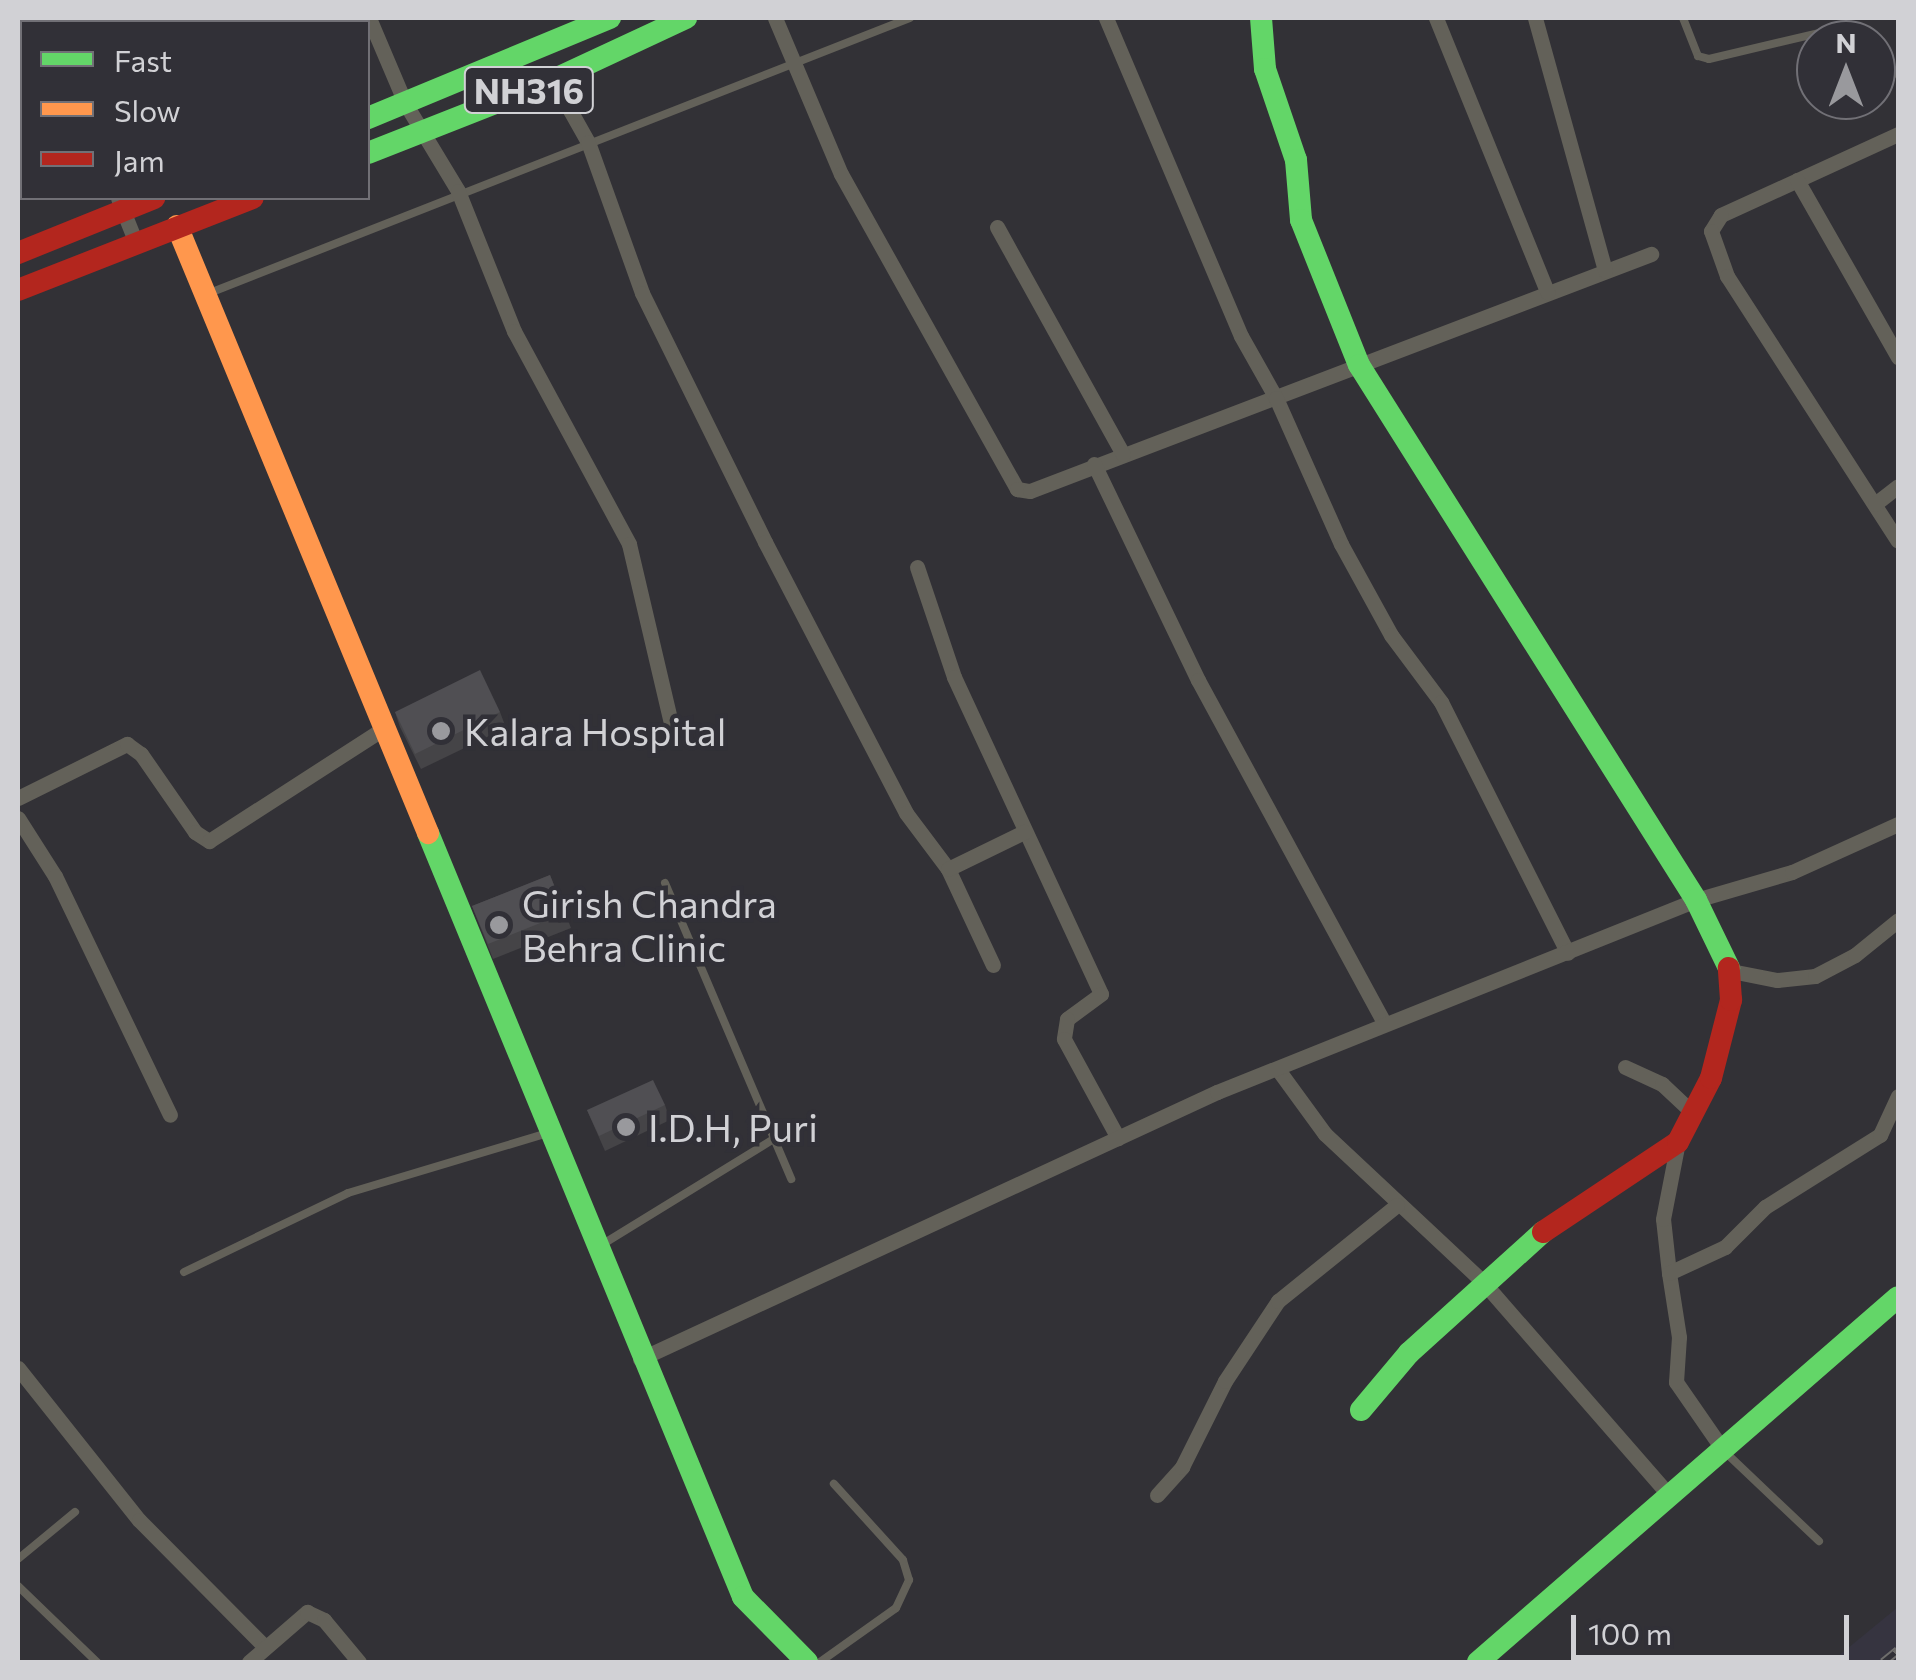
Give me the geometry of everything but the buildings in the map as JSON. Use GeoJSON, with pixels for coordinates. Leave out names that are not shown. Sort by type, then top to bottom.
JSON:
{"type":"FeatureCollection","features":[{"type":"Feature","properties":{"kind":"main road","name":"NH316"},"geometry":{"type":"LineString","coordinates":[[370,117],[610,18]]}},
{"type":"Feature","properties":{"kind":"main road","name":"NH316"},"geometry":{"type":"LineString","coordinates":[[370,152],[553,80],[686,18]]}},
{"type":"Feature","properties":{"kind":"main road"},"geometry":{"type":"LineString","coordinates":[[1262,18],[1266,69],[1296,160],[1301,220],[1359,365],[1696,900],[1731,971],[1724,1031],[1694,1114],[1678,1142],[1552,1222],[1484,1283],[1361,1410]]}},
{"type":"Feature","properties":{"kind":"main road"},"geometry":{"type":"LineString","coordinates":[[18,290],[248,200]]}},
{"type":"Feature","properties":{"kind":"main road"},"geometry":{"type":"LineString","coordinates":[[18,253],[120,204]]}},
{"type":"Feature","properties":{"kind":"main road"},"geometry":{"type":"LineString","coordinates":[[177,226],[640,1359],[744,1597],[807,1662]]}},
{"type":"Feature","properties":{"kind":"main road"},"geometry":{"type":"LineString","coordinates":[[1478,1662],[1667,1493],[1898,1297]]}},
{"type":"Feature","properties":{"kind":"street"},"geometry":{"type":"LineString","coordinates":[[775,18],[841,174],[1008,484],[1030,490],[1651,254]]}},
{"type":"Feature","properties":{"kind":"street"},"geometry":{"type":"LineString","coordinates":[[1106,18],[1241,336],[1276,398],[1341,544],[1391,635],[1441,702],[1568,953]]}},
{"type":"Feature","properties":{"kind":"street"},"geometry":{"type":"LineString","coordinates":[[1436,18],[1546,292]]}},
{"type":"Feature","properties":{"kind":"street"},"geometry":{"type":"LineString","coordinates":[[1534,18],[1605,270]]}},
{"type":"Feature","properties":{"kind":"street"},"geometry":{"type":"LineString","coordinates":[[370,20],[405,104],[425,130],[458,191],[514,331],[629,544],[675,740]]}},
{"type":"Feature","properties":{"kind":"street"},"geometry":{"type":"LineString","coordinates":[[553,80],[588,142],[642,294],[668,347],[873,752],[948,869],[993,965]]}},
{"type":"Feature","properties":{"kind":"street"},"geometry":{"type":"LineString","coordinates":[[1897,138],[1722,214],[1711,241],[1898,541]]}},
{"type":"Feature","properties":{"kind":"street"},"geometry":{"type":"LineString","coordinates":[[1797,180],[1898,357]]}},
{"type":"Feature","properties":{"kind":"street"},"geometry":{"type":"LineString","coordinates":[[120,204],[136,242]]}},
{"type":"Feature","properties":{"kind":"street"},"geometry":{"type":"LineString","coordinates":[[997,226],[1123,454]]}},
{"type":"Feature","properties":{"kind":"street"},"geometry":{"type":"LineString","coordinates":[[1094,464],[1198,680],[1384,1023]]}},
{"type":"Feature","properties":{"kind":"street"},"geometry":{"type":"LineString","coordinates":[[1874,504],[1898,486]]}},
{"type":"Feature","properties":{"kind":"street"},"geometry":{"type":"LineString","coordinates":[[916,567],[954,676],[1101,994],[1067,1020],[1064,1039],[1118,1138]]}},
{"type":"Feature","properties":{"kind":"street"},"geometry":{"type":"LineString","coordinates":[[18,798],[127,744],[141,754],[195,832],[209,841],[383,729]]}},
{"type":"Feature","properties":{"kind":"street"},"geometry":{"type":"LineString","coordinates":[[18,818],[55,876],[170,1114]]}},
{"type":"Feature","properties":{"kind":"street"},"geometry":{"type":"LineString","coordinates":[[640,1359],[1216,1092],[1279,1071],[1384,1023],[1696,900],[1792,872],[1898,824]]}},
{"type":"Feature","properties":{"kind":"street"},"geometry":{"type":"LineString","coordinates":[[948,869],[1024,832]]}},
{"type":"Feature","properties":{"kind":"street"},"geometry":{"type":"LineString","coordinates":[[1731,971],[1777,980],[1815,976],[1856,955],[1898,920]]}},
{"type":"Feature","properties":{"kind":"street"},"geometry":{"type":"LineString","coordinates":[[1625,1067],[1662,1084],[1694,1114]]}},
{"type":"Feature","properties":{"kind":"street"},"geometry":{"type":"LineString","coordinates":[[1279,1071],[1325,1134],[1484,1283],[1667,1493]]}},
{"type":"Feature","properties":{"kind":"street"},"geometry":{"type":"LineString","coordinates":[[1669,1273],[1725,1247],[1765,1207],[1880,1135],[1898,1096]]}},
{"type":"Feature","properties":{"kind":"street"},"geometry":{"type":"LineString","coordinates":[[1678,1142],[1663,1219],[1679,1338],[1676,1382],[1721,1447]]}},
{"type":"Feature","properties":{"kind":"street"},"geometry":{"type":"LineString","coordinates":[[1157,1494],[1182,1467],[1225,1381],[1278,1302],[1397,1205]]}},
{"type":"Feature","properties":{"kind":"street"},"geometry":{"type":"LineString","coordinates":[[18,1368],[138,1520],[265,1647]]}},
{"type":"Feature","properties":{"kind":"street"},"geometry":{"type":"LineString","coordinates":[[249,1662],[307,1612],[324,1620],[358,1662]]}},
{"type":"Feature","properties":{"kind":"lane"},"geometry":{"type":"LineString","coordinates":[[206,295],[458,191],[910,18]]}},
{"type":"Feature","properties":{"kind":"lane"},"geometry":{"type":"LineString","coordinates":[[1682,18],[1698,56],[1709,59],[1796,38]]}},
{"type":"Feature","properties":{"kind":"lane"},"geometry":{"type":"LineString","coordinates":[[665,884],[791,1179]]}},
{"type":"Feature","properties":{"kind":"lane"},"geometry":{"type":"LineString","coordinates":[[184,1272],[348,1193],[548,1133]]}},
{"type":"Feature","properties":{"kind":"lane"},"geometry":{"type":"LineString","coordinates":[[595,1248],[774,1139]]}},
{"type":"Feature","properties":{"kind":"lane"},"geometry":{"type":"LineString","coordinates":[[1721,1447],[1819,1541]]}},
{"type":"Feature","properties":{"kind":"lane"},"geometry":{"type":"LineString","coordinates":[[820,1662],[896,1608],[909,1580],[902,1560],[834,1484]]}},
{"type":"Feature","properties":{"kind":"lane"},"geometry":{"type":"LineString","coordinates":[[18,1559],[75,1512]]}},
{"type":"Feature","properties":{"kind":"lane"},"geometry":{"type":"LineString","coordinates":[[18,1586],[96,1662]]}},
{"type":"Feature","properties":{"kind":"shaded area"},"geometry":{"type":"Polygon","coordinates":[[[1898,1607],[1898,1662],[1831,1662],[1898,1607]]]}},
{"type":"Feature","properties":{"kind":"railway"},"geometry":{"type":"LineString","coordinates":[[1883,1662],[1898,1650]]}},
{"type":"Feature","properties":{"kind":"traffic: fast"},"geometry":{"type":"LineString","coordinates":[[370,117],[610,18]]}},
{"type":"Feature","properties":{"kind":"traffic: fast"},"geometry":{"type":"LineString","coordinates":[[370,152],[553,80],[686,18]]}},
{"type":"Feature","properties":{"kind":"traffic: fast"},"geometry":{"type":"LineString","coordinates":[[1261,18],[1265,69],[1296,160],[1301,220],[1359,365],[1696,900],[1729,968]]}},
{"type":"Feature","properties":{"kind":"traffic: fast"},"geometry":{"type":"LineString","coordinates":[[428,833],[743,1597],[807,1662]]}},
{"type":"Feature","properties":{"kind":"traffic: fast"},"geometry":{"type":"LineString","coordinates":[[1361,1410],[1409,1353],[1543,1232]]}},
{"type":"Feature","properties":{"kind":"traffic: fast"},"geometry":{"type":"LineString","coordinates":[[1478,1662],[1898,1297]]}},
{"type":"Feature","properties":{"kind":"traffic: slow"},"geometry":{"type":"LineString","coordinates":[[177,226],[428,833]]}},
{"type":"Feature","properties":{"kind":"traffic: jam"},"geometry":{"type":"LineString","coordinates":[[18,253],[149,200]]}},
{"type":"Feature","properties":{"kind":"traffic: jam"},"geometry":{"type":"LineString","coordinates":[[18,290],[248,200]]}},
{"type":"Feature","properties":{"kind":"traffic: jam"},"geometry":{"type":"LineString","coordinates":[[1543,1232],[1678,1142],[1711,1078],[1731,1000],[1729,968]]}},
{"type":"Feature","properties":{"kind":"place","name":"Kalara Hospital"},"geometry":{"type":"Point","coordinates":[441,731]}},
{"type":"Feature","properties":{"kind":"place","name":"Girish Chandra Behra Clinic"},"geometry":{"type":"Point","coordinates":[499,925]}},
{"type":"Feature","properties":{"kind":"place","name":"I.D.H, Puri"},"geometry":{"type":"Point","coordinates":[626,1127]}}]}
